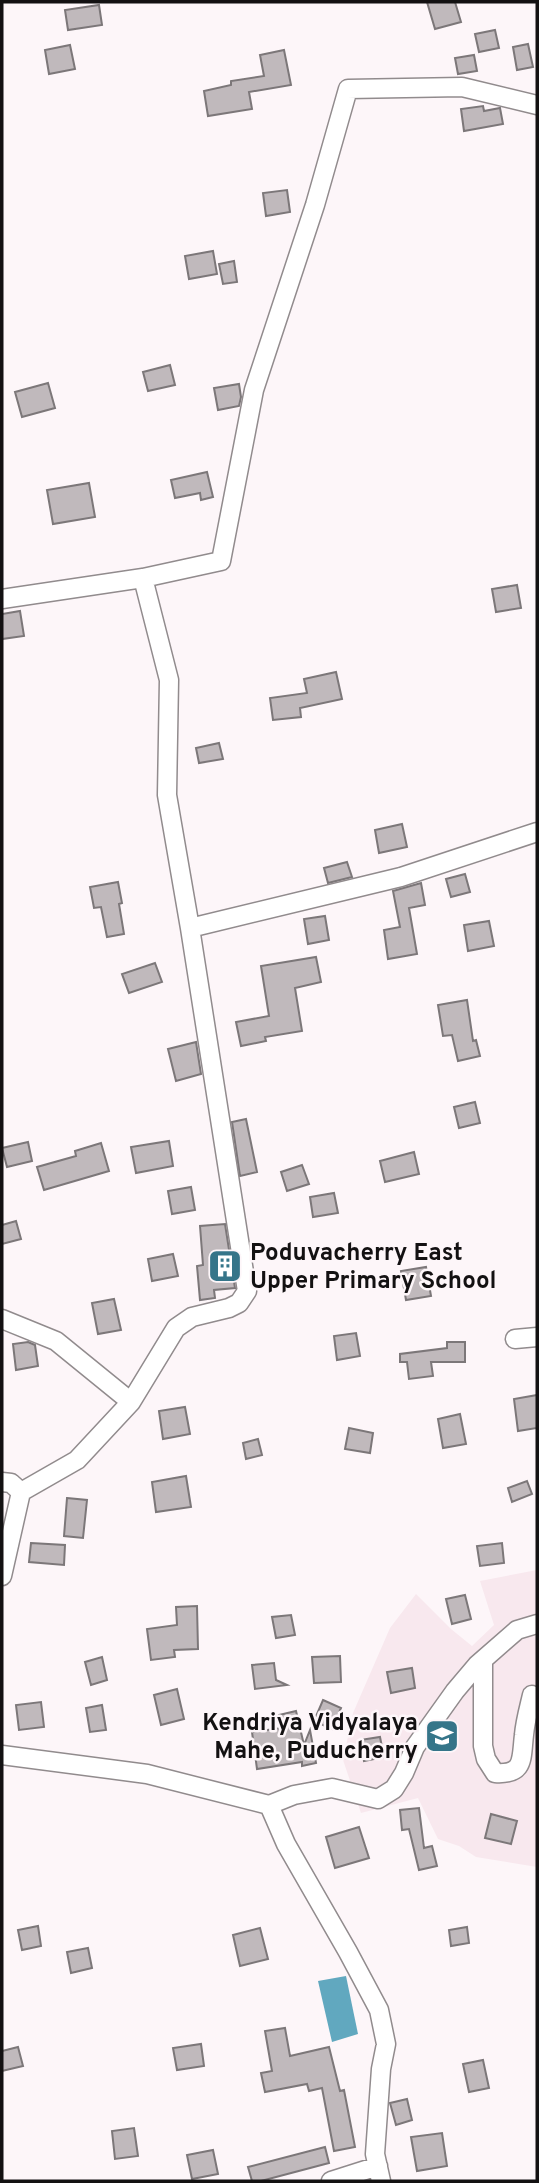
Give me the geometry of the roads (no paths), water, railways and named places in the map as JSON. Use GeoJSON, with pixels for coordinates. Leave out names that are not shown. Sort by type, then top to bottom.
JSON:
{"type":"FeatureCollection","features":[{"type":"Feature","properties":{"kind":"street"},"geometry":{"type":"LineString","coordinates":[[2,599],[143,578],[221,561],[254,390],[315,205],[348,89],[462,87],[537,105]]}},
{"type":"Feature","properties":{"kind":"street"},"geometry":{"type":"LineString","coordinates":[[2,1576],[21,1492],[77,1460],[131,1402],[176,1328],[192,1317],[239,1303],[247,1291],[167,795],[169,680],[143,578]]}},
{"type":"Feature","properties":{"kind":"street"},"geometry":{"type":"LineString","coordinates":[[190,928],[401,877],[537,832]]}},
{"type":"Feature","properties":{"kind":"street"},"geometry":{"type":"LineString","coordinates":[[2,1319],[56,1341],[131,1402]]}},
{"type":"Feature","properties":{"kind":"street"},"geometry":{"type":"LineString","coordinates":[[514,1339],[537,1337]]}},
{"type":"Feature","properties":{"kind":"street"},"geometry":{"type":"LineString","coordinates":[[2,1482],[11,1483],[21,1492]]}},
{"type":"Feature","properties":{"kind":"street"},"geometry":{"type":"LineString","coordinates":[[2,1755],[147,1774],[269,1805],[294,1796],[332,1788],[378,1799],[394,1789],[415,1747],[455,1691],[483,1660],[517,1630],[537,1624]]}},
{"type":"Feature","properties":{"kind":"street"},"geometry":{"type":"LineString","coordinates":[[483,1660],[483,1746],[486,1759],[495,1773],[508,1774],[517,1768],[523,1759],[524,1735],[532,1695]]}},
{"type":"Feature","properties":{"kind":"street"},"geometry":{"type":"LineString","coordinates":[[269,1805],[286,1844],[379,2010],[386,2044],[381,2069],[375,2154],[379,2174],[331,2181]]}},
{"type":"Feature","properties":{"kind":"water"},"geometry":{"type":"Polygon","coordinates":[[[346,1976],[358,2034],[332,2042],[318,1981],[346,1976]]]}},
{"type":"Feature","properties":{"kind":"place","name":"Poduvacherry East Upper Primary School"},"geometry":{"type":"Point","coordinates":[225,1266]}},
{"type":"Feature","properties":{"kind":"place","name":"Kendriya Vidyalaya Mahe, Puducherry"},"geometry":{"type":"Point","coordinates":[442,1736]}}]}
